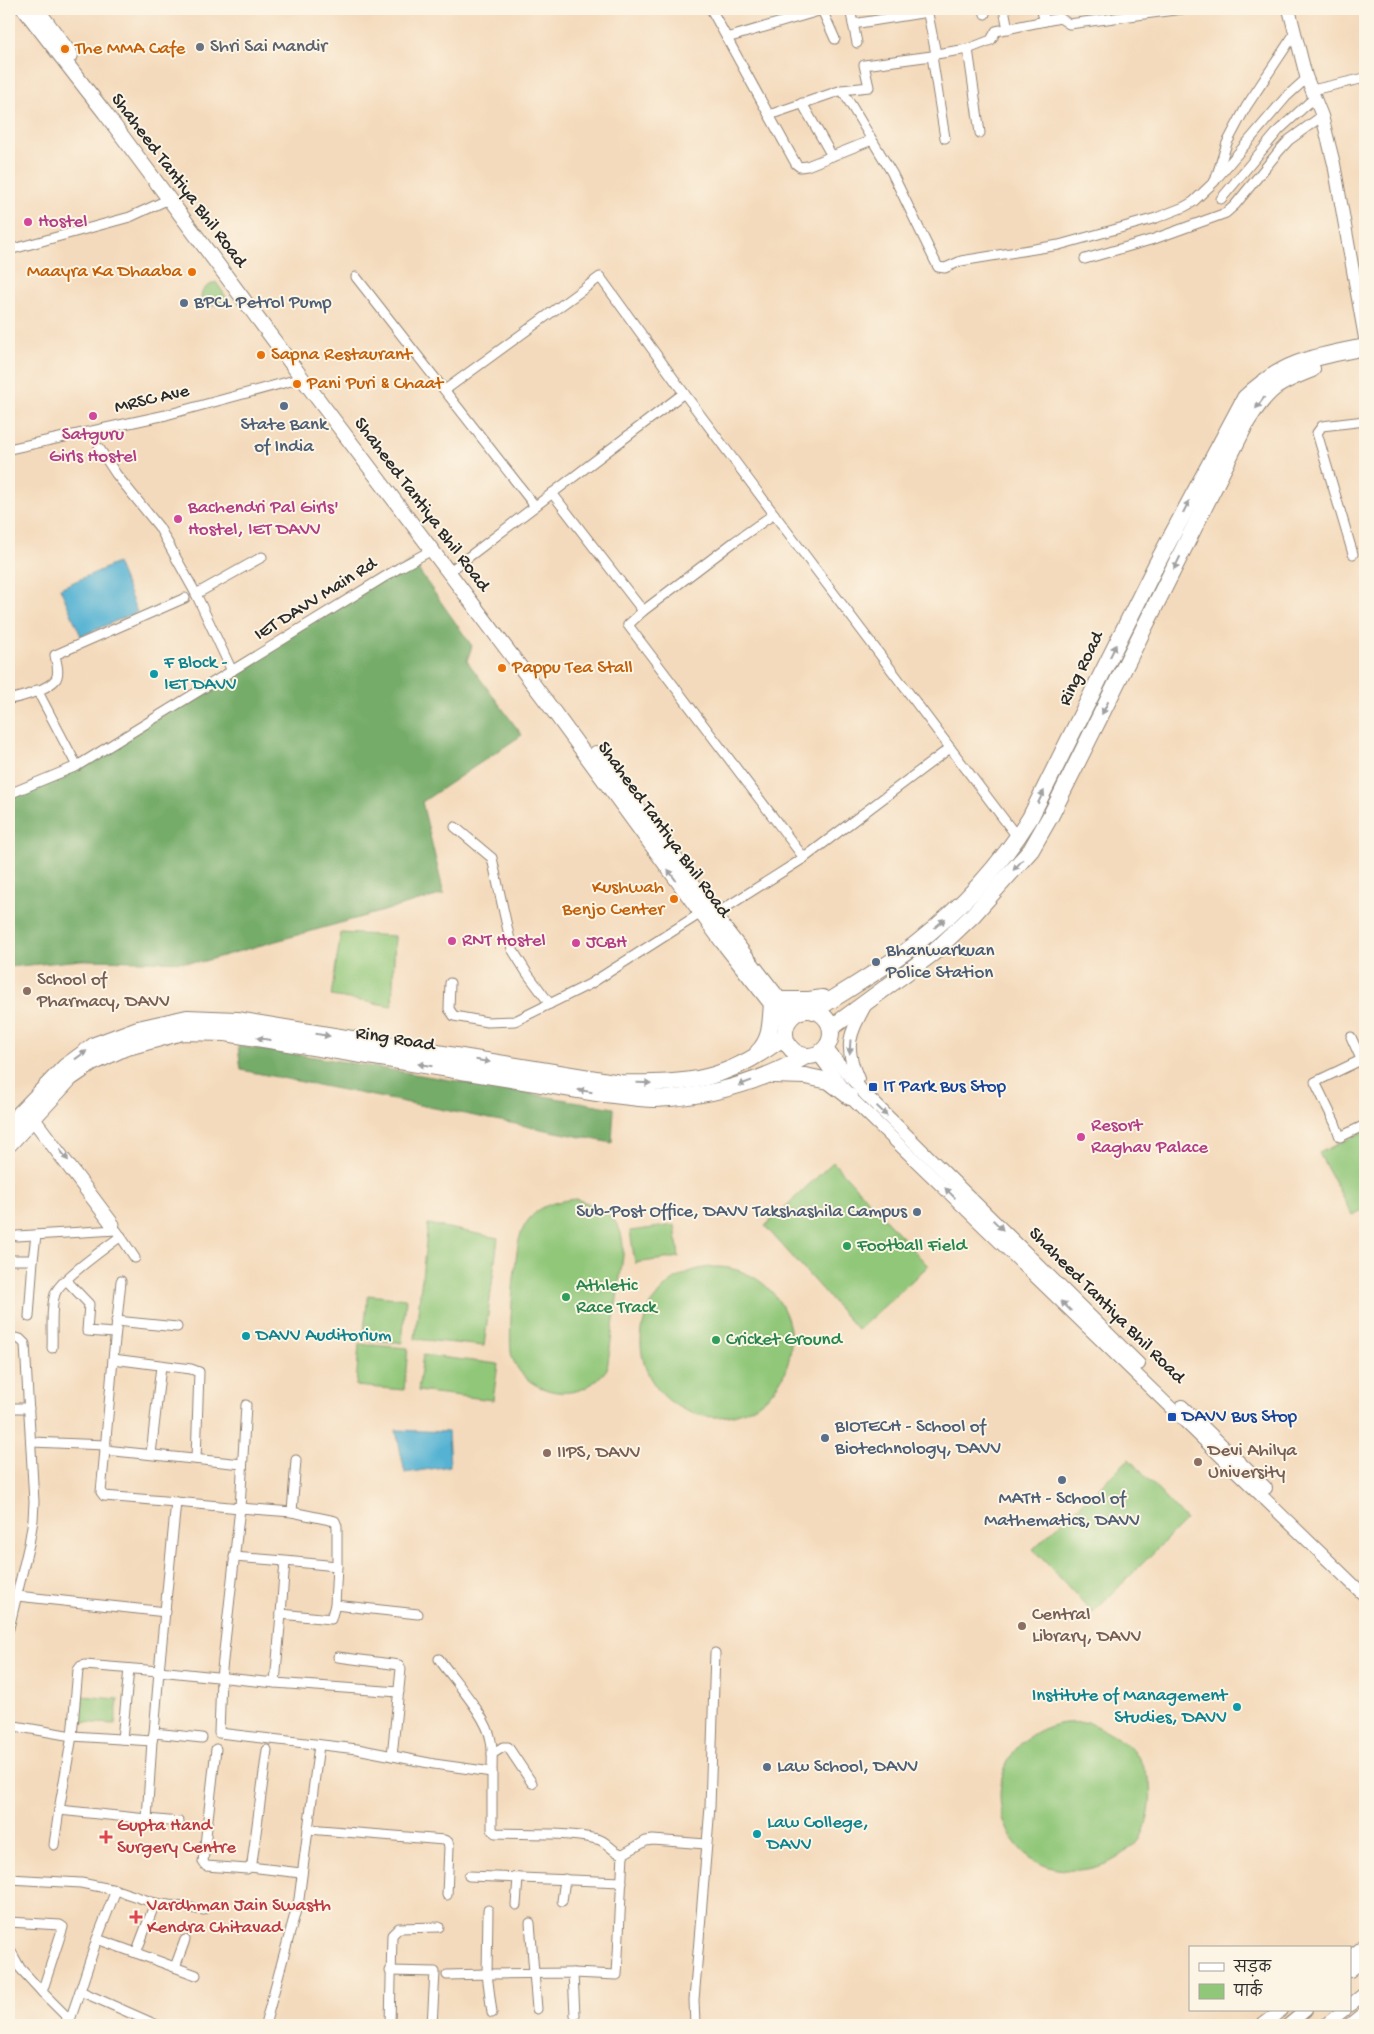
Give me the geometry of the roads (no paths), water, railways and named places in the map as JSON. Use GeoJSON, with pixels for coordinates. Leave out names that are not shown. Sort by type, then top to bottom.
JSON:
{"type":"FeatureCollection","features":[{"type":"Feature","properties":{"kind":"highway","name":"Ring Road"},"geometry":{"type":"LineString","coordinates":[[814,1011],[916,943],[969,897],[1018,838],[1030,818],[1155,567],[1245,398],[1261,382],[1280,369],[1314,358],[1365,347]]}},
{"type":"Feature","properties":{"kind":"highway","name":"Ring Road"},"geometry":{"type":"LineString","coordinates":[[831,1028],[933,953],[974,915],[1031,850],[1056,806],[1247,421],[1261,399],[1280,383],[1300,374],[1330,362],[1365,356]]}},
{"type":"Feature","properties":{"kind":"highway"},"geometry":{"type":"LineString","coordinates":[[666,1084],[722,1069],[742,1062],[758,1052],[765,1045],[769,1036],[776,1002],[809,1000],[842,993]]}},
{"type":"Feature","properties":{"kind":"highway"},"geometry":{"type":"LineString","coordinates":[[806,1010],[814,1011],[825,1017],[831,1028],[831,1038],[817,1053],[792,1050],[790,1025],[806,1010]]}},
{"type":"Feature","properties":{"kind":"highway","name":"Ring Road"},"geometry":{"type":"LineString","coordinates":[[9,1125],[65,1067],[95,1045],[138,1029],[187,1018],[237,1020],[620,1083],[666,1084],[711,1077],[742,1065],[763,1053],[790,1025]]}},
{"type":"Feature","properties":{"kind":"highway","name":"Ring Road"},"geometry":{"type":"LineString","coordinates":[[9,1144],[70,1078],[92,1063],[124,1048],[182,1032],[226,1033],[597,1093],[653,1099],[706,1094],[737,1086],[788,1067],[817,1053]]}},
{"type":"Feature","properties":{"kind":"highway"},"geometry":{"type":"LineString","coordinates":[[767,1075],[805,1076],[829,1081],[857,1095]]}},
{"type":"Feature","properties":{"kind":"main road","name":"Shaheed Tantiya Bhil Road"},"geometry":{"type":"LineString","coordinates":[[24,9],[306,377]]}},
{"type":"Feature","properties":{"kind":"main road","name":"Shaheed Tantiya Bhil Road"},"geometry":{"type":"LineString","coordinates":[[37,9],[550,707],[707,914]]}},
{"type":"Feature","properties":{"kind":"main road"},"geometry":{"type":"LineString","coordinates":[[1289,9],[1311,88],[1322,116],[1334,164],[1365,338]]}},
{"type":"Feature","properties":{"kind":"main road","name":"Shaheed Tantiya Bhil Road"},"geometry":{"type":"LineString","coordinates":[[438,555],[454,568],[672,853],[722,943],[776,1002],[790,1025]]}},
{"type":"Feature","properties":{"kind":"main road"},"geometry":{"type":"LineString","coordinates":[[857,1095],[849,1044],[855,1024],[867,1002]]}},
{"type":"Feature","properties":{"kind":"main road"},"geometry":{"type":"LineString","coordinates":[[817,1053],[857,1095],[1365,1596]]}},
{"type":"Feature","properties":{"kind":"main road","name":"Shaheed Tantiya Bhil Road"},"geometry":{"type":"LineString","coordinates":[[969,1204],[1365,1585]]}},
{"type":"Feature","properties":{"kind":"main road"},"geometry":{"type":"LineString","coordinates":[[1352,1964],[1365,1945]]}},
{"type":"Feature","properties":{"kind":"main road"},"geometry":{"type":"LineString","coordinates":[[1352,1966],[1365,1959]]}},
{"type":"Feature","properties":{"kind":"main road"},"geometry":{"type":"LineString","coordinates":[[1352,2003],[1365,1993]]}},
{"type":"Feature","properties":{"kind":"main road"},"geometry":{"type":"LineString","coordinates":[[1262,2025],[1279,2012]]}},
{"type":"Feature","properties":{"kind":"main road"},"geometry":{"type":"LineString","coordinates":[[1281,2012],[1288,2025],[1304,2012]]}},
{"type":"Feature","properties":{"kind":"main road"},"geometry":{"type":"LineString","coordinates":[[1325,2025],[1341,2012]]}},
{"type":"Feature","properties":{"kind":"main road"},"geometry":{"type":"LineString","coordinates":[[1349,2025],[1365,2012]]}},
{"type":"Feature","properties":{"kind":"street"},"geometry":{"type":"LineString","coordinates":[[711,9],[796,164],[800,167],[807,166],[872,140]]}},
{"type":"Feature","properties":{"kind":"street"},"geometry":{"type":"LineString","coordinates":[[727,38],[822,9],[835,39]]}},
{"type":"Feature","properties":{"kind":"street"},"geometry":{"type":"LineString","coordinates":[[850,9],[857,43]]}},
{"type":"Feature","properties":{"kind":"street"},"geometry":{"type":"LineString","coordinates":[[1004,9],[1008,29]]}},
{"type":"Feature","properties":{"kind":"street"},"geometry":{"type":"LineString","coordinates":[[1041,9],[1045,21]]}},
{"type":"Feature","properties":{"kind":"street"},"geometry":{"type":"LineString","coordinates":[[768,115],[842,90],[868,87],[864,65],[968,49],[991,40],[996,31],[1060,18],[1069,24],[1182,9]]}},
{"type":"Feature","properties":{"kind":"street"},"geometry":{"type":"LineString","coordinates":[[853,24],[927,10],[945,138]]}},
{"type":"Feature","properties":{"kind":"street"},"geometry":{"type":"LineString","coordinates":[[1214,181],[1228,143],[1246,107],[1295,33]]}},
{"type":"Feature","properties":{"kind":"street"},"geometry":{"type":"LineString","coordinates":[[968,49],[980,133]]}},
{"type":"Feature","properties":{"kind":"street"},"geometry":{"type":"LineString","coordinates":[[842,90],[892,173],[938,267],[945,268],[960,261],[1059,245],[1156,218],[1184,207],[1193,202],[1214,181],[1286,97],[1311,88],[1365,78]]}},
{"type":"Feature","properties":{"kind":"street"},"geometry":{"type":"LineString","coordinates":[[1221,199],[1280,130],[1311,88]]}},
{"type":"Feature","properties":{"kind":"street"},"geometry":{"type":"LineString","coordinates":[[802,103],[832,156]]}},
{"type":"Feature","properties":{"kind":"street"},"geometry":{"type":"LineString","coordinates":[[1085,258],[1154,238],[1226,212],[1235,205],[1290,140],[1322,116]]}},
{"type":"Feature","properties":{"kind":"street"},"geometry":{"type":"LineString","coordinates":[[9,250],[130,217],[169,198]]}},
{"type":"Feature","properties":{"kind":"street"},"geometry":{"type":"LineString","coordinates":[[356,277],[535,506]]}},
{"type":"Feature","properties":{"kind":"street"},"geometry":{"type":"LineString","coordinates":[[445,390],[600,278],[774,514],[1018,838]]}},
{"type":"Feature","properties":{"kind":"street","name":"MRSC Ave"},"geometry":{"type":"LineString","coordinates":[[9,449],[166,415],[306,377]]}},
{"type":"Feature","properties":{"kind":"street"},"geometry":{"type":"LineString","coordinates":[[454,568],[684,392]]}},
{"type":"Feature","properties":{"kind":"street"},"geometry":{"type":"LineString","coordinates":[[1353,554],[1317,433],[1322,426],[1365,421]]}},
{"type":"Feature","properties":{"kind":"street"},"geometry":{"type":"LineString","coordinates":[[99,448],[116,474],[159,527],[196,594],[232,671]]}},
{"type":"Feature","properties":{"kind":"street"},"geometry":{"type":"LineString","coordinates":[[552,493],[643,611]]}},
{"type":"Feature","properties":{"kind":"street"},"geometry":{"type":"LineString","coordinates":[[774,514],[643,611],[628,625],[804,858]]}},
{"type":"Feature","properties":{"kind":"street","name":"IET DAVV Main Rd"},"geometry":{"type":"LineString","coordinates":[[9,794],[77,766],[402,566],[438,555]]}},
{"type":"Feature","properties":{"kind":"street"},"geometry":{"type":"LineString","coordinates":[[196,594],[262,557]]}},
{"type":"Feature","properties":{"kind":"street"},"geometry":{"type":"LineString","coordinates":[[9,699],[22,698],[56,679],[55,655],[185,598]]}},
{"type":"Feature","properties":{"kind":"street"},"geometry":{"type":"LineString","coordinates":[[37,690],[77,766]]}},
{"type":"Feature","properties":{"kind":"street"},"geometry":{"type":"LineString","coordinates":[[450,983],[449,1009],[454,1016],[487,1022],[515,1021],[590,984],[804,858],[950,748]]}},
{"type":"Feature","properties":{"kind":"street"},"geometry":{"type":"LineString","coordinates":[[455,827],[492,858],[512,949],[526,973],[550,1004]]}},
{"type":"Feature","properties":{"kind":"street"},"geometry":{"type":"LineString","coordinates":[[1351,1037],[1363,1064],[1315,1082],[1340,1137],[1365,1125]]}},
{"type":"Feature","properties":{"kind":"street"},"geometry":{"type":"LineString","coordinates":[[33,1118],[100,1203],[135,1258]]}},
{"type":"Feature","properties":{"kind":"street"},"geometry":{"type":"LineString","coordinates":[[17,1236],[117,1231]]}},
{"type":"Feature","properties":{"kind":"street"},"geometry":{"type":"LineString","coordinates":[[52,1348],[54,1295],[66,1280],[117,1231]]}},
{"type":"Feature","properties":{"kind":"street"},"geometry":{"type":"LineString","coordinates":[[28,1316],[36,1235]]}},
{"type":"Feature","properties":{"kind":"street"},"geometry":{"type":"LineString","coordinates":[[9,1260],[33,1260]]}},
{"type":"Feature","properties":{"kind":"street"},"geometry":{"type":"LineString","coordinates":[[66,1280],[89,1304],[88,1331],[114,1333]]}},
{"type":"Feature","properties":{"kind":"street"},"geometry":{"type":"LineString","coordinates":[[121,1281],[114,1333],[101,1492],[104,1496],[292,1512],[335,1521],[337,1526],[337,1566],[333,1617],[329,1619],[280,1614]]}},
{"type":"Feature","properties":{"kind":"street"},"geometry":{"type":"LineString","coordinates":[[116,1321],[177,1327]]}},
{"type":"Feature","properties":{"kind":"street"},"geometry":{"type":"LineString","coordinates":[[9,1337],[20,1339],[25,1344],[30,1408],[32,1520],[9,1626]]}},
{"type":"Feature","properties":{"kind":"street"},"geometry":{"type":"LineString","coordinates":[[113,1359],[191,1369],[199,1372],[196,1459]]}},
{"type":"Feature","properties":{"kind":"street"},"geometry":{"type":"LineString","coordinates":[[151,1454],[161,1366]]}},
{"type":"Feature","properties":{"kind":"street"},"geometry":{"type":"LineString","coordinates":[[246,1405],[240,1508],[222,1678],[219,1733],[357,1749],[434,1764],[492,1772]]}},
{"type":"Feature","properties":{"kind":"street"},"geometry":{"type":"LineString","coordinates":[[9,1408],[30,1408]]}},
{"type":"Feature","properties":{"kind":"street"},"geometry":{"type":"LineString","coordinates":[[31,1442],[105,1448],[242,1464]]}},
{"type":"Feature","properties":{"kind":"street"},"geometry":{"type":"LineString","coordinates":[[292,1512],[296,1460]]}},
{"type":"Feature","properties":{"kind":"street"},"geometry":{"type":"LineString","coordinates":[[146,1819],[176,1502]]}},
{"type":"Feature","properties":{"kind":"street"},"geometry":{"type":"LineString","coordinates":[[234,1557],[337,1566]]}},
{"type":"Feature","properties":{"kind":"street"},"geometry":{"type":"LineString","coordinates":[[275,1683],[284,1561]]}},
{"type":"Feature","properties":{"kind":"street"},"geometry":{"type":"LineString","coordinates":[[17,1596],[166,1612]]}},
{"type":"Feature","properties":{"kind":"street"},"geometry":{"type":"LineString","coordinates":[[335,1605],[418,1614]]}},
{"type":"Feature","properties":{"kind":"street"},"geometry":{"type":"LineString","coordinates":[[695,2025],[694,2000],[710,1807],[715,1653]]}},
{"type":"Feature","properties":{"kind":"street"},"geometry":{"type":"LineString","coordinates":[[338,1658],[398,1664],[401,1669],[392,1756]]}},
{"type":"Feature","properties":{"kind":"street"},"geometry":{"type":"LineString","coordinates":[[439,1659],[472,1703],[488,1730],[492,1741],[492,1831],[496,1833],[580,1836],[601,1839],[615,1852],[623,1854],[646,1841],[653,1840],[706,1844]]}},
{"type":"Feature","properties":{"kind":"street"},"geometry":{"type":"LineString","coordinates":[[54,1845],[72,1736],[79,1668],[85,1665],[275,1683],[399,1692]]}},
{"type":"Feature","properties":{"kind":"street"},"geometry":{"type":"LineString","coordinates":[[122,1739],[129,1669]]}},
{"type":"Feature","properties":{"kind":"street"},"geometry":{"type":"LineString","coordinates":[[9,1726],[72,1736],[122,1739],[153,1737],[202,1738]]}},
{"type":"Feature","properties":{"kind":"street"},"geometry":{"type":"LineString","coordinates":[[265,2025],[299,1899],[319,1745]]}},
{"type":"Feature","properties":{"kind":"street"},"geometry":{"type":"LineString","coordinates":[[492,1754],[503,1747],[508,1748],[532,1783]]}},
{"type":"Feature","properties":{"kind":"street"},"geometry":{"type":"LineString","coordinates":[[216,1750],[203,1862],[206,1866],[247,1869],[250,1867],[301,1873]]}},
{"type":"Feature","properties":{"kind":"street"},"geometry":{"type":"LineString","coordinates":[[250,1867],[267,1750]]}},
{"type":"Feature","properties":{"kind":"street"},"geometry":{"type":"LineString","coordinates":[[59,1810],[178,1822]]}},
{"type":"Feature","properties":{"kind":"street"},"geometry":{"type":"LineString","coordinates":[[308,1829],[444,1840],[448,1842],[447,1895]]}},
{"type":"Feature","properties":{"kind":"street"},"geometry":{"type":"LineString","coordinates":[[447,1975],[573,1973],[617,1975],[623,1854]]}},
{"type":"Feature","properties":{"kind":"street"},"geometry":{"type":"LineString","coordinates":[[469,1876],[622,1882]]}},
{"type":"Feature","properties":{"kind":"street"},"geometry":{"type":"LineString","coordinates":[[516,1905],[518,1878]]}},
{"type":"Feature","properties":{"kind":"street"},"geometry":{"type":"LineString","coordinates":[[9,1879],[81,1882],[116,1890],[155,1903],[204,1910]]}},
{"type":"Feature","properties":{"kind":"street"},"geometry":{"type":"LineString","coordinates":[[562,1901],[565,1880]]}},
{"type":"Feature","properties":{"kind":"street"},"geometry":{"type":"LineString","coordinates":[[70,2023],[97,1939],[116,1890]]}},
{"type":"Feature","properties":{"kind":"street"},"geometry":{"type":"LineString","coordinates":[[136,1953],[155,1903]]}},
{"type":"Feature","properties":{"kind":"street"},"geometry":{"type":"LineString","coordinates":[[488,1910],[487,1974],[492,2013]]}},
{"type":"Feature","properties":{"kind":"street"},"geometry":{"type":"LineString","coordinates":[[9,1922],[60,1925],[63,1928],[42,1992]]}},
{"type":"Feature","properties":{"kind":"street"},"geometry":{"type":"LineString","coordinates":[[530,1923],[537,2009]]}},
{"type":"Feature","properties":{"kind":"street"},"geometry":{"type":"LineString","coordinates":[[390,2025],[390,1971],[392,1935],[394,1931],[399,1928],[439,1927]]}},
{"type":"Feature","properties":{"kind":"street"},"geometry":{"type":"LineString","coordinates":[[97,1939],[196,1975]]}},
{"type":"Feature","properties":{"kind":"street"},"geometry":{"type":"LineString","coordinates":[[175,1967],[186,1940]]}},
{"type":"Feature","properties":{"kind":"street"},"geometry":{"type":"LineString","coordinates":[[9,1948],[20,1968],[70,2023]]}},
{"type":"Feature","properties":{"kind":"street"},"geometry":{"type":"LineString","coordinates":[[390,1971],[435,1972],[432,2025]]}},
{"type":"Feature","properties":{"kind":"street"},"geometry":{"type":"LineString","coordinates":[[573,1973],[575,2015]]}},
{"type":"Feature","properties":{"kind":"street"},"geometry":{"type":"LineString","coordinates":[[80,1991],[134,2020],[157,2025]]}},
{"type":"Feature","properties":{"kind":"water"},"geometry":{"type":"Polygon","coordinates":[[[117,563],[137,612],[81,636],[60,588],[117,563]]]}},
{"type":"Feature","properties":{"kind":"water"},"geometry":{"type":"Polygon","coordinates":[[[396,1430],[448,1432],[450,1466],[405,1473],[396,1430]]]}},
{"type":"Feature","properties":{"kind":"place","name":"Shri Sai Mandir"},"geometry":{"type":"Point","coordinates":[200,47]}},
{"type":"Feature","properties":{"kind":"place","name":"The MMA Cafe"},"geometry":{"type":"Point","coordinates":[65,49]}},
{"type":"Feature","properties":{"kind":"place","name":"Hostel"},"geometry":{"type":"Point","coordinates":[28,222]}},
{"type":"Feature","properties":{"kind":"place","name":"Maayra Ka Dhaaba"},"geometry":{"type":"Point","coordinates":[192,272]}},
{"type":"Feature","properties":{"kind":"place","name":"BPCL Petrol Pump"},"geometry":{"type":"Point","coordinates":[184,303]}},
{"type":"Feature","properties":{"kind":"place","name":"Sapna Restaurant"},"geometry":{"type":"Point","coordinates":[261,355]}},
{"type":"Feature","properties":{"kind":"place","name":"Pani Puri & Chaat"},"geometry":{"type":"Point","coordinates":[297,384]}},
{"type":"Feature","properties":{"kind":"place","name":"State Bank of India"},"geometry":{"type":"Point","coordinates":[284,406]}},
{"type":"Feature","properties":{"kind":"place","name":"Satguru Girls Hostel"},"geometry":{"type":"Point","coordinates":[93,416]}},
{"type":"Feature","properties":{"kind":"place","name":"Bachendri Pal Girls' Hostel, IET DAVV"},"geometry":{"type":"Point","coordinates":[178,519]}},
{"type":"Feature","properties":{"kind":"place","name":"Pappu Tea Stall"},"geometry":{"type":"Point","coordinates":[502,668]}},
{"type":"Feature","properties":{"kind":"place","name":"F Block - IET DAVV"},"geometry":{"type":"Point","coordinates":[154,674]}},
{"type":"Feature","properties":{"kind":"place","name":"Kushwah Benjo Center"},"geometry":{"type":"Point","coordinates":[674,899]}},
{"type":"Feature","properties":{"kind":"place","name":"RNT Hostel"},"geometry":{"type":"Point","coordinates":[452,941]}},
{"type":"Feature","properties":{"kind":"place","name":"JCBH"},"geometry":{"type":"Point","coordinates":[576,943]}},
{"type":"Feature","properties":{"kind":"place","name":"Bhanwarkuan Police Station"},"geometry":{"type":"Point","coordinates":[876,962]}},
{"type":"Feature","properties":{"kind":"place","name":"School of Pharmacy, DAVV"},"geometry":{"type":"Point","coordinates":[27,991]}},
{"type":"Feature","properties":{"kind":"place","name":"IT Park Bus Stop"},"geometry":{"type":"Point","coordinates":[873,1087]}},
{"type":"Feature","properties":{"kind":"place","name":"Resort Raghav Palace"},"geometry":{"type":"Point","coordinates":[1081,1137]}},
{"type":"Feature","properties":{"kind":"place","name":"Sub-Post Office, DAVV Takshashila Campus"},"geometry":{"type":"Point","coordinates":[917,1212]}},
{"type":"Feature","properties":{"kind":"place","name":"Football Field"},"geometry":{"type":"Point","coordinates":[847,1246]}},
{"type":"Feature","properties":{"kind":"place","name":"Athletic Race Track"},"geometry":{"type":"Point","coordinates":[566,1297]}},
{"type":"Feature","properties":{"kind":"place","name":"DAVV Auditorium"},"geometry":{"type":"Point","coordinates":[246,1336]}},
{"type":"Feature","properties":{"kind":"place","name":"Cricket Ground"},"geometry":{"type":"Point","coordinates":[716,1340]}},
{"type":"Feature","properties":{"kind":"place","name":"DAVV Bus Stop"},"geometry":{"type":"Point","coordinates":[1172,1417]}},
{"type":"Feature","properties":{"kind":"place","name":"BIOTECH - School of Biotechnology, DAVV"},"geometry":{"type":"Point","coordinates":[825,1438]}},
{"type":"Feature","properties":{"kind":"place","name":"IIPS, DAVV"},"geometry":{"type":"Point","coordinates":[547,1453]}},
{"type":"Feature","properties":{"kind":"place","name":"Devi Ahilya University"},"geometry":{"type":"Point","coordinates":[1198,1462]}},
{"type":"Feature","properties":{"kind":"place","name":"MATH - School of Mathematics, DAVV"},"geometry":{"type":"Point","coordinates":[1062,1480]}},
{"type":"Feature","properties":{"kind":"place","name":"Central Library, DAVV"},"geometry":{"type":"Point","coordinates":[1022,1626]}},
{"type":"Feature","properties":{"kind":"place","name":"Institute of Management Studies, DAVV"},"geometry":{"type":"Point","coordinates":[1237,1707]}},
{"type":"Feature","properties":{"kind":"place","name":"Law School, DAVV"},"geometry":{"type":"Point","coordinates":[767,1767]}},
{"type":"Feature","properties":{"kind":"place","name":"Law College, DAVV"},"geometry":{"type":"Point","coordinates":[757,1834]}},
{"type":"Feature","properties":{"kind":"place","name":"Gupta Hand Surgery Centre"},"geometry":{"type":"Point","coordinates":[106,1837]}},
{"type":"Feature","properties":{"kind":"place","name":"Vardhman Jain Swasth Kendra Chitavad"},"geometry":{"type":"Point","coordinates":[136,1917]}}]}
